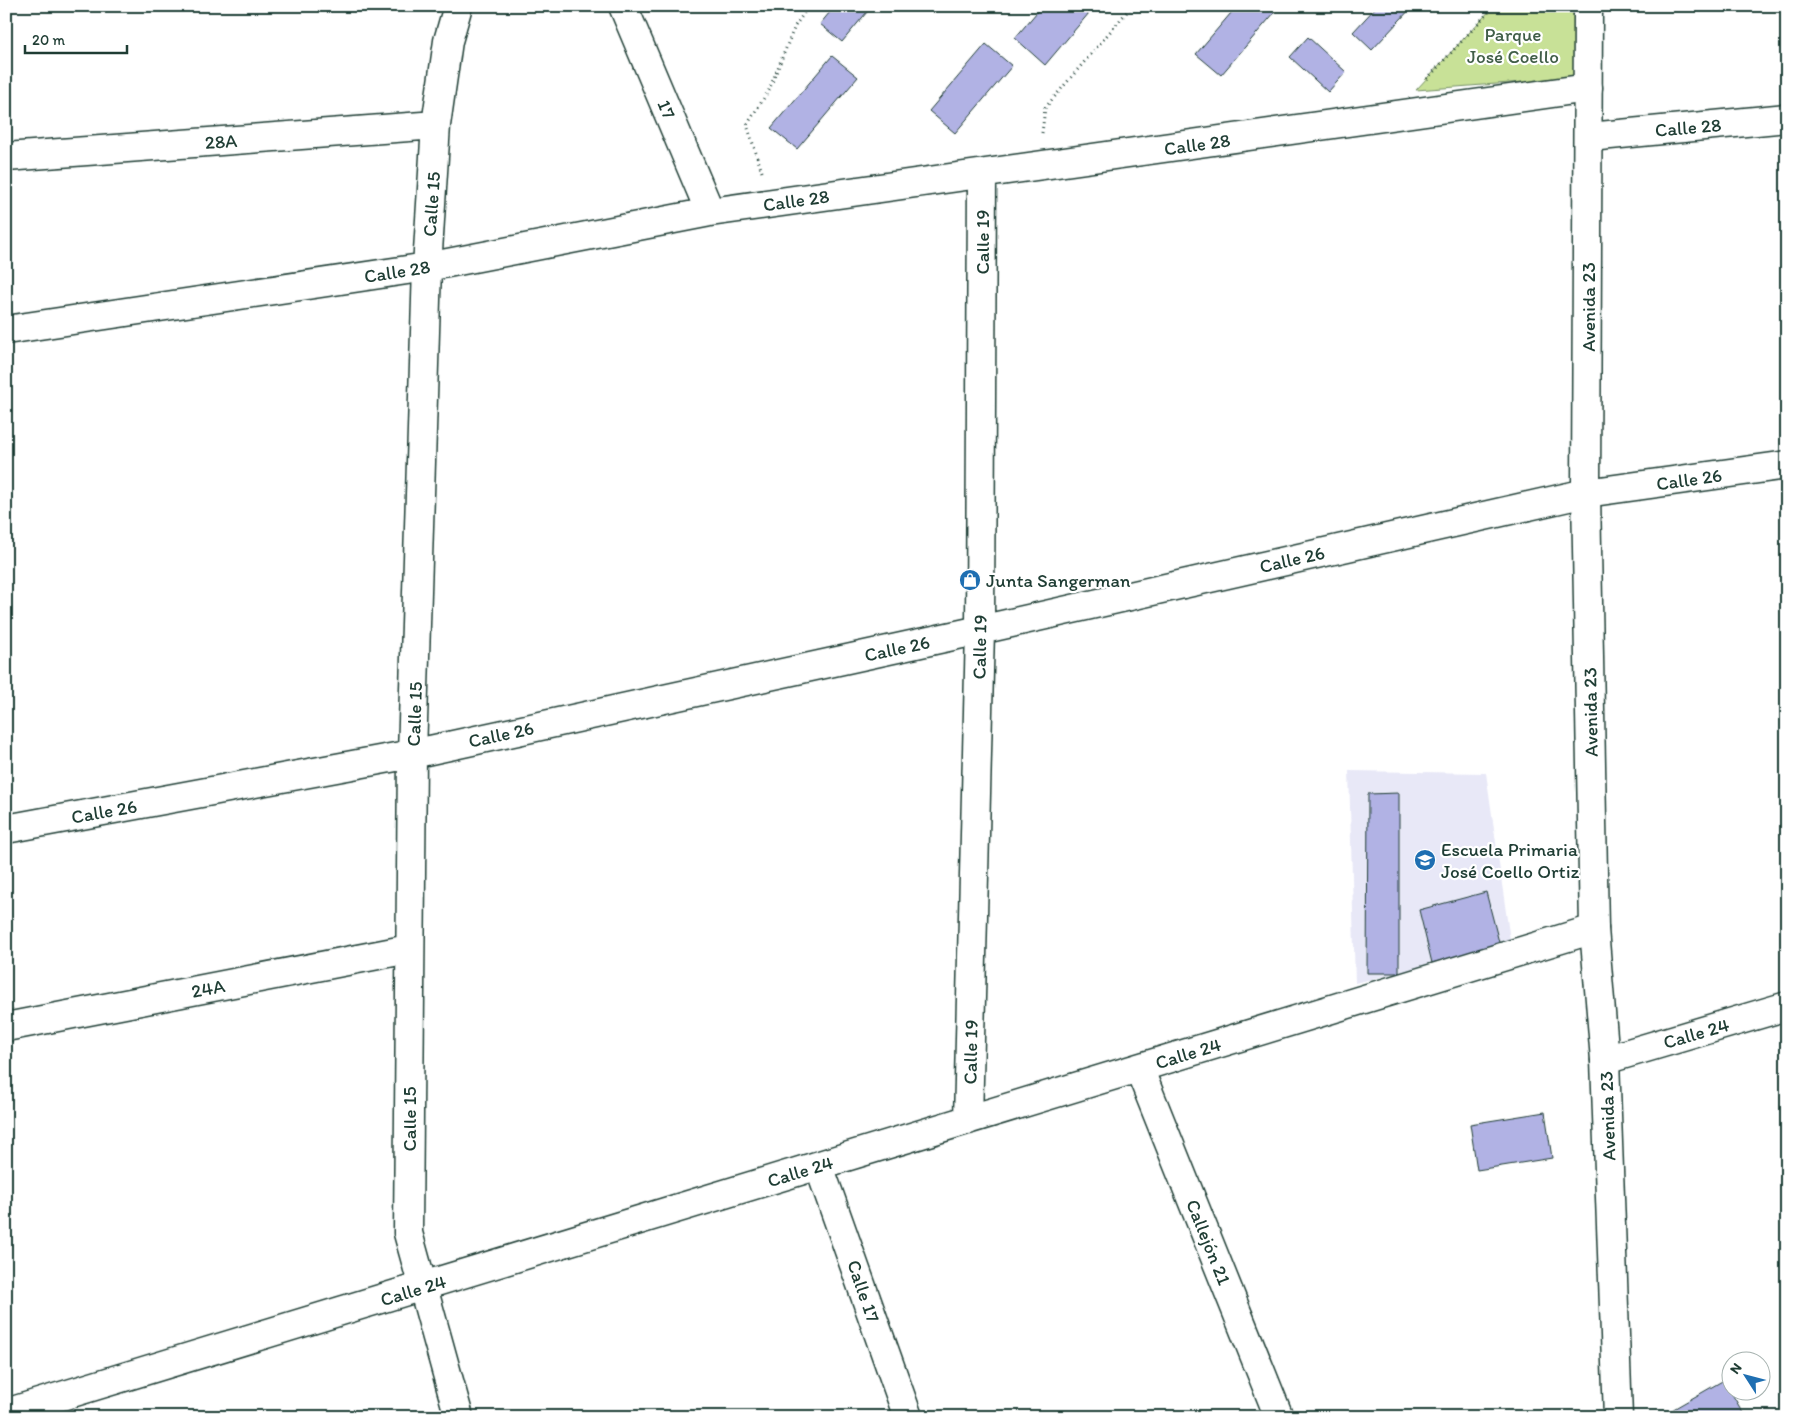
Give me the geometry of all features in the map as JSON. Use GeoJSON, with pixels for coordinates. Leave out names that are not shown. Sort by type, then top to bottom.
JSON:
{"type":"FeatureCollection","features":[{"type":"Feature","properties":{"kind":"street","name":"Calle 15"},"geometry":{"type":"LineString","coordinates":[[458,6],[448,41],[436,125],[427,267],[412,754],[408,1233],[459,1417]]}},
{"type":"Feature","properties":{"kind":"street","name":"17"},"geometry":{"type":"LineString","coordinates":[[623,6],[710,212]]}},
{"type":"Feature","properties":{"kind":"street","name":"Avenida 23"},"geometry":{"type":"LineString","coordinates":[[1588,6],[1589,136],[1586,493],[1594,929],[1606,1060],[1618,1417]]}},
{"type":"Feature","properties":{"kind":"street","name":"Calle 28"},"geometry":{"type":"LineString","coordinates":[[6,330],[427,267],[710,212],[1588,88]]}},
{"type":"Feature","properties":{"kind":"street","name":"Calle 28"},"geometry":{"type":"LineString","coordinates":[[1589,136],[1787,118]]}},
{"type":"Feature","properties":{"kind":"street","name":"28A"},"geometry":{"type":"LineString","coordinates":[[6,157],[436,125]]}},
{"type":"Feature","properties":{"kind":"street","name":"Calle 19"},"geometry":{"type":"LineString","coordinates":[[968,1120],[980,630],[982,174]]}},
{"type":"Feature","properties":{"kind":"street","name":"Calle 26"},"geometry":{"type":"LineString","coordinates":[[6,828],[412,754],[980,630],[1586,493],[1787,465]]}},
{"type":"Feature","properties":{"kind":"street","name":"Calle 24"},"geometry":{"type":"LineString","coordinates":[[6,1413],[67,1406],[424,1286],[1594,929]]}},
{"type":"Feature","properties":{"kind":"street","name":"24A"},"geometry":{"type":"LineString","coordinates":[[6,1027],[410,949]]}},
{"type":"Feature","properties":{"kind":"street","name":"Calle 24"},"geometry":{"type":"LineString","coordinates":[[1606,1060],[1787,1006]]}},
{"type":"Feature","properties":{"kind":"street","name":"Callejón 21"},"geometry":{"type":"LineString","coordinates":[[1139,1068],[1279,1417]]}},
{"type":"Feature","properties":{"kind":"street","name":"Calle 17"},"geometry":{"type":"LineString","coordinates":[[819,1166],[908,1417]]}},
{"type":"Feature","properties":{"kind":"path"},"geometry":{"type":"LineString","coordinates":[[772,203],[747,125],[769,90],[795,26],[809,6]]}},
{"type":"Feature","properties":{"kind":"path"},"geometry":{"type":"LineString","coordinates":[[1038,166],[1045,108],[1132,6]]}},
{"type":"Feature","properties":{"kind":"path"},"geometry":{"type":"LineString","coordinates":[[1393,116],[1494,6]]}},
{"type":"Feature","properties":{"kind":"shaded area","name":"Escuela Primaria José Coello Ortiz"},"geometry":{"type":"Polygon","coordinates":[[[1349,771],[1486,773],[1511,947],[1355,983],[1349,771]]]}},
{"type":"Feature","properties":{"kind":"green space","name":"Parque José Coello"},"geometry":{"type":"Polygon","coordinates":[[[1494,6],[1575,6],[1577,78],[1416,90],[1494,6]]]}},
{"type":"Feature","properties":{"kind":"building"},"geometry":{"type":"Polygon","coordinates":[[[835,6],[872,6],[842,42],[820,24],[835,6]]]}},
{"type":"Feature","properties":{"kind":"building"},"geometry":{"type":"Polygon","coordinates":[[[1042,6],[1095,6],[1045,65],[1015,38],[1042,6]]]}},
{"type":"Feature","properties":{"kind":"building"},"geometry":{"type":"Polygon","coordinates":[[[1237,6],[1268,6],[1275,12],[1221,75],[1196,54],[1237,6]]]}},
{"type":"Feature","properties":{"kind":"building"},"geometry":{"type":"Polygon","coordinates":[[[1377,6],[1413,6],[1372,50],[1353,32],[1377,6]]]}},
{"type":"Feature","properties":{"kind":"building"},"geometry":{"type":"Polygon","coordinates":[[[1308,37],[1346,72],[1328,92],[1290,57],[1308,37]]]}},
{"type":"Feature","properties":{"kind":"building"},"geometry":{"type":"Polygon","coordinates":[[[986,44],[1012,66],[955,133],[929,111],[986,44]]]}},
{"type":"Feature","properties":{"kind":"building"},"geometry":{"type":"Polygon","coordinates":[[[832,56],[858,77],[797,149],[771,128],[832,56]]]}},
{"type":"Feature","properties":{"kind":"building"},"geometry":{"type":"Polygon","coordinates":[[[1399,793],[1399,973],[1367,973],[1368,794],[1399,793]]]}},
{"type":"Feature","properties":{"kind":"building"},"geometry":{"type":"Polygon","coordinates":[[[1486,892],[1500,946],[1432,963],[1419,910],[1486,892]]]}},
{"type":"Feature","properties":{"kind":"building"},"geometry":{"type":"Polygon","coordinates":[[[1545,1112],[1552,1158],[1477,1170],[1470,1124],[1545,1112]]]}},
{"type":"Feature","properties":{"kind":"building"},"geometry":{"type":"Polygon","coordinates":[[[1720,1382],[1720,1400],[1736,1400],[1743,1413],[1736,1417],[1664,1417],[1663,1415],[1720,1382]]]}},
{"type":"Feature","properties":{"kind":"place","name":"Junta Sangerman"},"geometry":{"type":"Point","coordinates":[970,580]}},
{"type":"Feature","properties":{"kind":"place","name":"Escuela Primaria José Coello Ortiz"},"geometry":{"type":"Point","coordinates":[1425,860]}}]}
